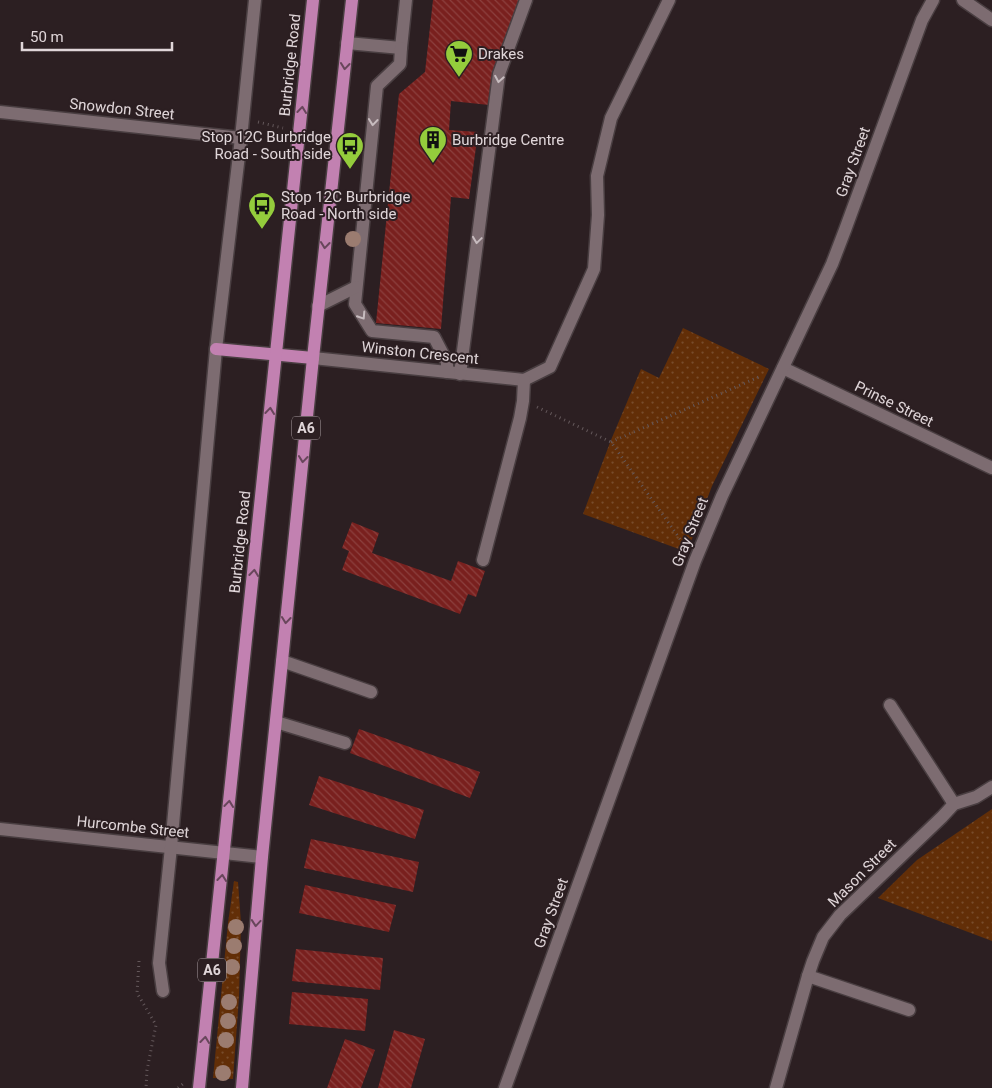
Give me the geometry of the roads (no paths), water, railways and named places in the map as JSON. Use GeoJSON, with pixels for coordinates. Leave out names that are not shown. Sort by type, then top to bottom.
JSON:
{"type":"FeatureCollection","features":[{"type":"Feature","properties":{"kind":"main road","name":"Burbridge Road"},"geometry":{"type":"LineString","coordinates":[[199,1088],[313,0]]}},
{"type":"Feature","properties":{"kind":"main road","name":"A6"},"geometry":{"type":"LineString","coordinates":[[242,1088],[262,857],[318,306],[352,0]]}},
{"type":"Feature","properties":{"kind":"main road"},"geometry":{"type":"LineString","coordinates":[[216,348],[313,358]]}},
{"type":"Feature","properties":{"kind":"street"},"geometry":{"type":"LineString","coordinates":[[163,991],[159,963],[216,348],[255,0]]}},
{"type":"Feature","properties":{"kind":"street"},"geometry":{"type":"LineString","coordinates":[[406,0],[400,64],[377,86],[354,304],[372,331],[434,337],[453,373]]}},
{"type":"Feature","properties":{"kind":"street"},"geometry":{"type":"LineString","coordinates":[[453,373],[499,74],[526,0]]}},
{"type":"Feature","properties":{"kind":"street"},"geometry":{"type":"LineString","coordinates":[[484,560],[520,418],[524,380],[550,367],[594,269],[598,215],[597,176],[611,118],[669,0]]}},
{"type":"Feature","properties":{"kind":"street","name":"Gray Street"},"geometry":{"type":"LineString","coordinates":[[505,1088],[696,561],[722,496],[832,264],[922,20],[933,0]]}},
{"type":"Feature","properties":{"kind":"street"},"geometry":{"type":"LineString","coordinates":[[963,0],[992,20]]}},
{"type":"Feature","properties":{"kind":"street"},"geometry":{"type":"LineString","coordinates":[[347,43],[401,48]]}},
{"type":"Feature","properties":{"kind":"street","name":"Snowdon Street"},"geometry":{"type":"LineString","coordinates":[[0,112],[241,138]]}},
{"type":"Feature","properties":{"kind":"street"},"geometry":{"type":"LineString","coordinates":[[318,306],[356,287]]}},
{"type":"Feature","properties":{"kind":"street","name":"Winston Crescent"},"geometry":{"type":"LineString","coordinates":[[313,358],[524,380]]}},
{"type":"Feature","properties":{"kind":"street","name":"Prinse Street"},"geometry":{"type":"LineString","coordinates":[[783,368],[992,468]]}},
{"type":"Feature","properties":{"kind":"street"},"geometry":{"type":"LineString","coordinates":[[282,661],[372,692]]}},
{"type":"Feature","properties":{"kind":"street"},"geometry":{"type":"LineString","coordinates":[[890,705],[954,804]]}},
{"type":"Feature","properties":{"kind":"street"},"geometry":{"type":"LineString","coordinates":[[276,722],[345,744]]}},
{"type":"Feature","properties":{"kind":"street","name":"Mason Street"},"geometry":{"type":"LineString","coordinates":[[776,1088],[808,976],[823,937],[840,915],[954,804],[976,797],[992,788]]}},
{"type":"Feature","properties":{"kind":"street","name":"Hurcombe Street"},"geometry":{"type":"LineString","coordinates":[[0,829],[262,857]]}},
{"type":"Feature","properties":{"kind":"street"},"geometry":{"type":"LineString","coordinates":[[808,976],[909,1010]]}},
{"type":"Feature","properties":{"kind":"place","name":"Drakes"},"geometry":{"type":"Point","coordinates":[459,78]}},
{"type":"Feature","properties":{"kind":"place","name":"Burbridge Centre"},"geometry":{"type":"Point","coordinates":[433,164]}},
{"type":"Feature","properties":{"kind":"place","name":"Stop 12C Burbridge Road - South side"},"geometry":{"type":"Point","coordinates":[350,170]}},
{"type":"Feature","properties":{"kind":"place","name":"Stop 12C Burbridge Road - North side"},"geometry":{"type":"Point","coordinates":[262,230]}}]}
